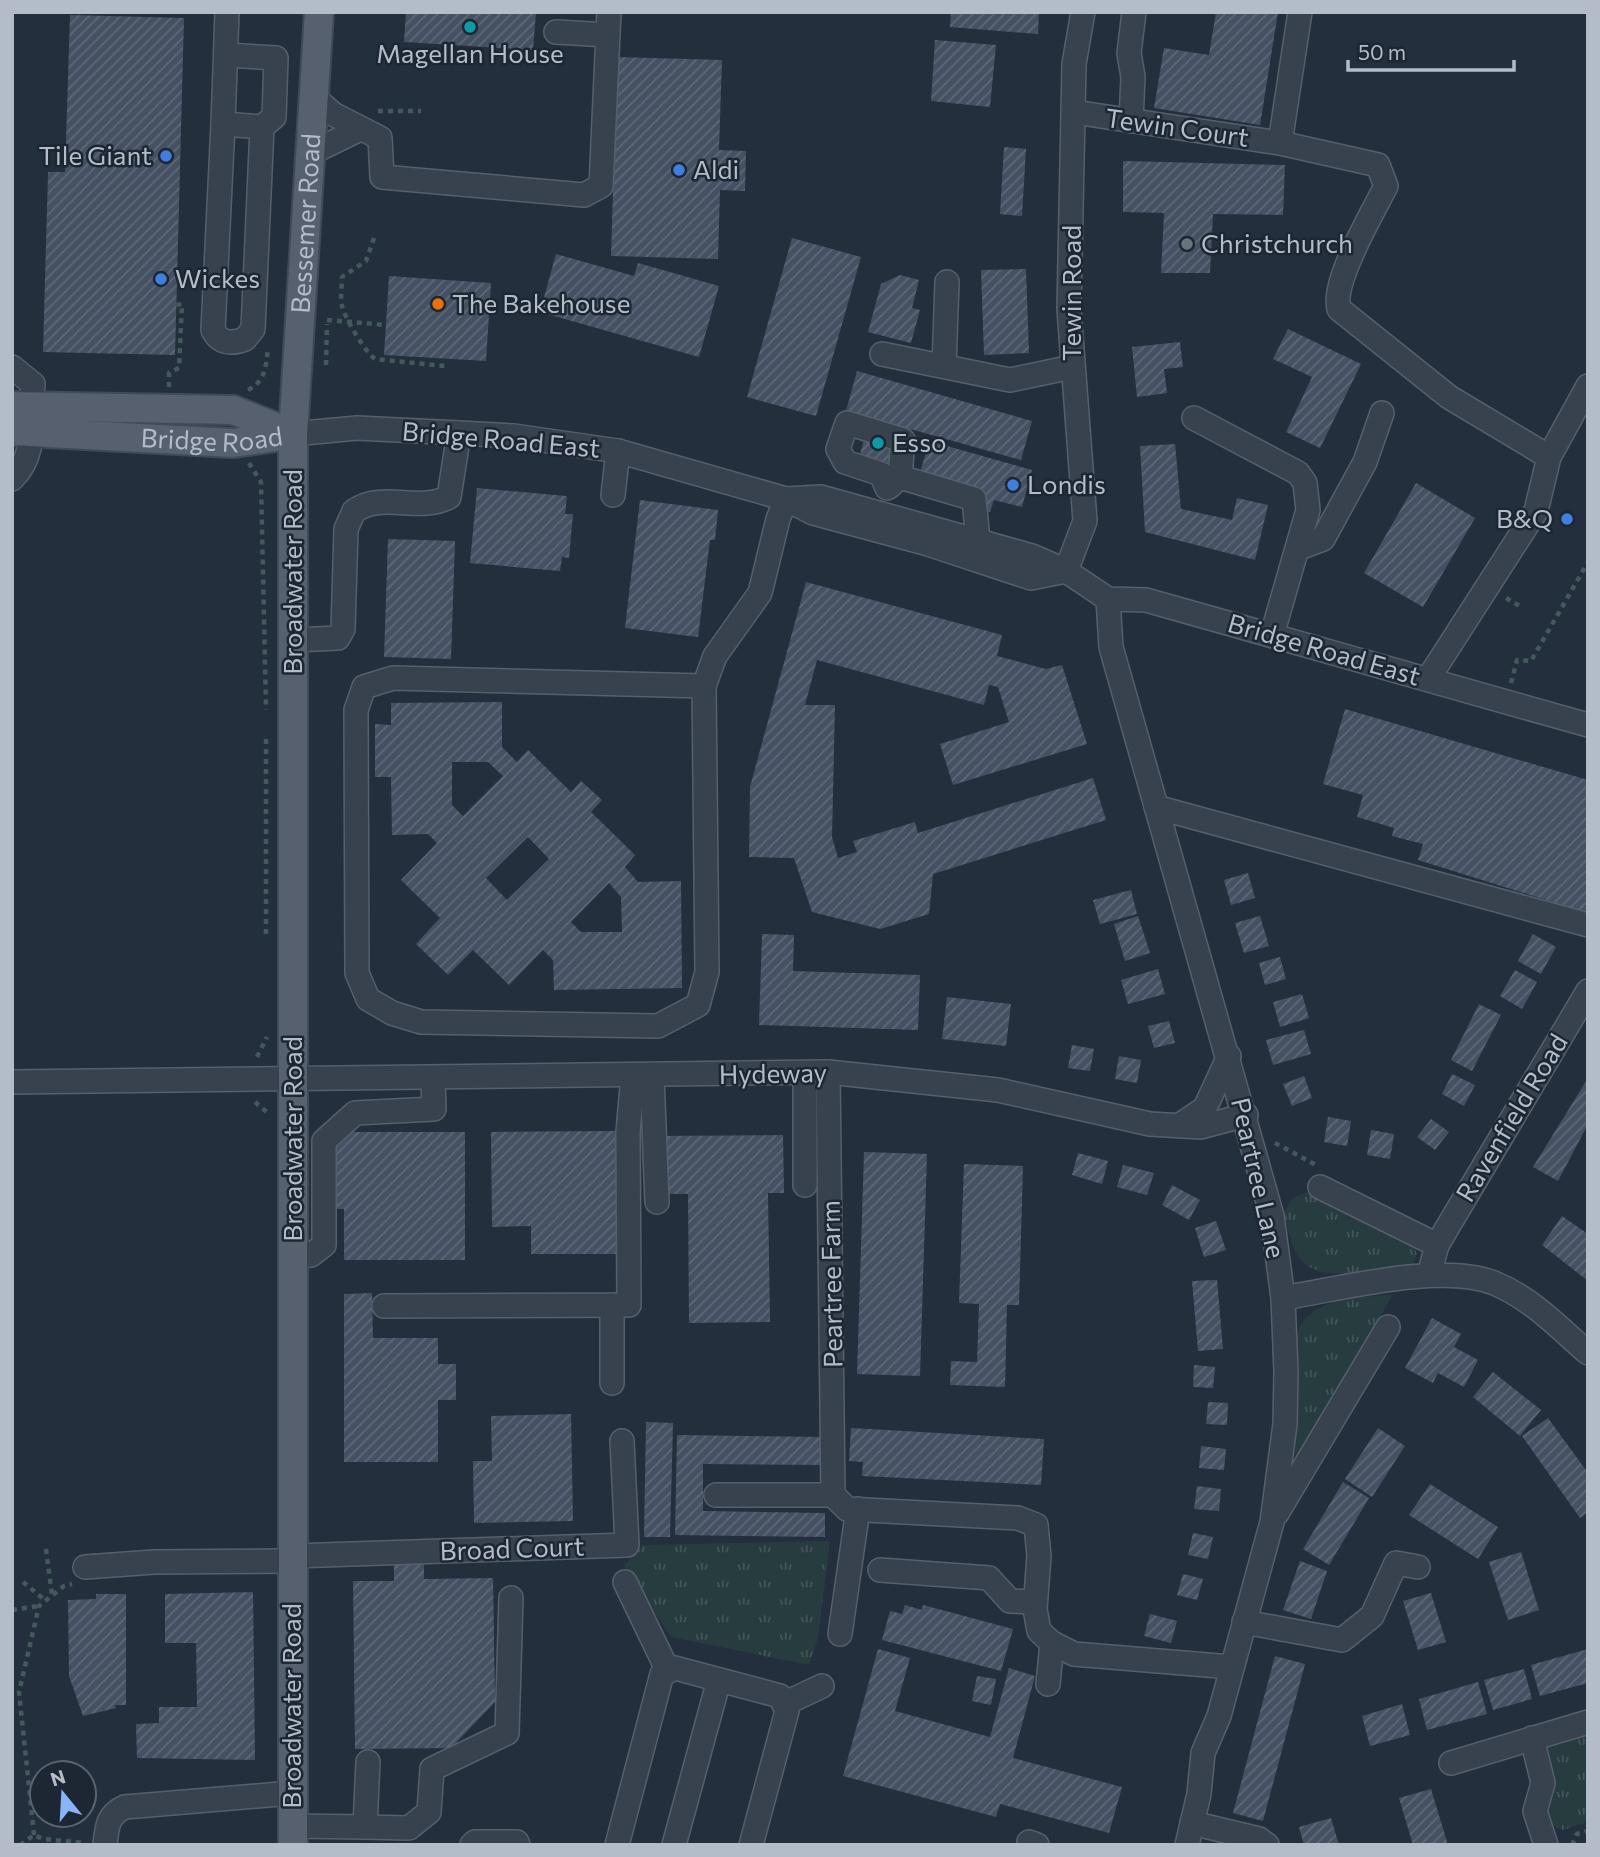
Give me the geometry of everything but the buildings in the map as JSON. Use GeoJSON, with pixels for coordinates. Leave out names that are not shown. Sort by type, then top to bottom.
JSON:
{"type":"FeatureCollection","features":[{"type":"Feature","properties":{"kind":"main road","name":"Bessemer Road"},"geometry":{"type":"LineString","coordinates":[[293,434],[319,12]]}},
{"type":"Feature","properties":{"kind":"main road","name":"Bridge Road"},"geometry":{"type":"LineString","coordinates":[[22,418],[233,443],[293,434]]}},
{"type":"Feature","properties":{"kind":"main road","name":"Broadwater Road"},"geometry":{"type":"LineString","coordinates":[[293,434],[293,1835]]}},
{"type":"Feature","properties":{"kind":"street"},"geometry":{"type":"LineString","coordinates":[[227,12],[213,330],[217,337],[236,343],[245,339],[253,330],[262,127]]}},
{"type":"Feature","properties":{"kind":"street","name":"Tewin Road"},"geometry":{"type":"LineString","coordinates":[[1066,571],[1085,521],[1069,309],[1074,64],[1083,12]]}},
{"type":"Feature","properties":{"kind":"street"},"geometry":{"type":"LineString","coordinates":[[1131,121],[1133,78],[1129,54],[1134,12]]}},
{"type":"Feature","properties":{"kind":"street"},"geometry":{"type":"LineString","coordinates":[[1280,143],[1300,12]]}},
{"type":"Feature","properties":{"kind":"street"},"geometry":{"type":"LineString","coordinates":[[314,97],[334,114],[380,138],[382,177],[583,195],[601,186],[608,23],[556,32]]}},
{"type":"Feature","properties":{"kind":"street"},"geometry":{"type":"LineString","coordinates":[[223,124],[262,127],[274,117],[276,58],[226,55]]}},
{"type":"Feature","properties":{"kind":"street","name":"Tewin Court"},"geometry":{"type":"LineString","coordinates":[[1074,113],[1280,143],[1378,165],[1386,186],[1343,277],[1336,300],[1339,309],[1450,397],[1549,457]]}},
{"type":"Feature","properties":{"kind":"street"},"geometry":{"type":"LineString","coordinates":[[311,153],[360,129]]}},
{"type":"Feature","properties":{"kind":"street"},"geometry":{"type":"LineString","coordinates":[[944,366],[947,282]]}},
{"type":"Feature","properties":{"kind":"street"},"geometry":{"type":"LineString","coordinates":[[882,354],[1010,380],[1072,367]]}},
{"type":"Feature","properties":{"kind":"street"},"geometry":{"type":"LineString","coordinates":[[12,367],[33,384],[22,418],[24,468],[12,480]]}},
{"type":"Feature","properties":{"kind":"street"},"geometry":{"type":"LineString","coordinates":[[1427,679],[1536,512],[1549,457],[1588,386]]}},
{"type":"Feature","properties":{"kind":"street"},"geometry":{"type":"LineString","coordinates":[[1299,548],[1323,540],[1365,461],[1382,413]]}},
{"type":"Feature","properties":{"kind":"street"},"geometry":{"type":"LineString","coordinates":[[1195,418],[1297,473],[1308,496],[1299,548],[1272,635]]}},
{"type":"Feature","properties":{"kind":"street","name":"Bridge Road East"},"geometry":{"type":"LineString","coordinates":[[293,434],[357,428],[459,433],[514,436],[618,451],[786,499],[813,513],[928,544],[1031,578],[1066,571]]}},
{"type":"Feature","properties":{"kind":"street"},"geometry":{"type":"LineString","coordinates":[[294,640],[338,638],[344,629],[346,529],[354,511],[377,501],[428,503],[449,497],[459,433]]}},
{"type":"Feature","properties":{"kind":"street"},"geometry":{"type":"LineString","coordinates":[[613,495],[618,451]]}},
{"type":"Feature","properties":{"kind":"street"},"geometry":{"type":"LineString","coordinates":[[860,508],[894,482],[974,499],[978,541]]}},
{"type":"Feature","properties":{"kind":"street","name":"Bridge Road East"},"geometry":{"type":"LineString","coordinates":[[786,499],[821,497],[1032,556],[1066,571],[1108,599],[1146,600],[1588,725]]}},
{"type":"Feature","properties":{"kind":"street"},"geometry":{"type":"LineString","coordinates":[[704,686],[393,678],[364,687],[356,710],[357,974],[368,999],[392,1013],[421,1022],[658,1026],[698,1005],[707,972],[704,686],[715,656],[760,593],[778,519],[786,499]]}},
{"type":"Feature","properties":{"kind":"street","name":"Peartree Lane"},"geometry":{"type":"LineString","coordinates":[[1108,599],[1111,647],[1246,1115],[1272,1216],[1283,1298],[1286,1372],[1284,1424],[1272,1522],[1219,1716],[1203,1753],[1199,1794],[1189,1834]]}},
{"type":"Feature","properties":{"kind":"street"},"geometry":{"type":"LineString","coordinates":[[1156,807],[1588,925]]}},
{"type":"Feature","properties":{"kind":"street","name":"Ravenfield Road"},"geometry":{"type":"LineString","coordinates":[[1429,1275],[1437,1245],[1588,991]]}},
{"type":"Feature","properties":{"kind":"street"},"geometry":{"type":"LineString","coordinates":[[1180,1125],[1205,1108],[1229,1056]]}},
{"type":"Feature","properties":{"kind":"street"},"geometry":{"type":"LineString","coordinates":[[804,1185],[817,1073]]}},
{"type":"Feature","properties":{"kind":"street","name":"Hydeway"},"geometry":{"type":"LineString","coordinates":[[12,1082],[817,1073],[998,1090],[1150,1124],[1201,1127],[1246,1115]]}},
{"type":"Feature","properties":{"kind":"street","name":"Peartree Farm"},"geometry":{"type":"LineString","coordinates":[[817,1073],[833,1495]]}},
{"type":"Feature","properties":{"kind":"street"},"geometry":{"type":"LineString","coordinates":[[643,1076],[657,1202]]}},
{"type":"Feature","properties":{"kind":"street"},"geometry":{"type":"LineString","coordinates":[[384,1306],[629,1305],[628,1132],[643,1076]]}},
{"type":"Feature","properties":{"kind":"street"},"geometry":{"type":"LineString","coordinates":[[293,1256],[311,1255],[324,1245],[324,1141],[355,1113],[434,1109],[433,1079]]}},
{"type":"Feature","properties":{"kind":"street"},"geometry":{"type":"LineString","coordinates":[[1322,1178],[1437,1245]]}},
{"type":"Feature","properties":{"kind":"street"},"geometry":{"type":"LineString","coordinates":[[1283,1298],[1429,1275],[1459,1276],[1493,1282],[1530,1302],[1588,1353]]}},
{"type":"Feature","properties":{"kind":"street"},"geometry":{"type":"LineString","coordinates":[[612,1305],[612,1383]]}},
{"type":"Feature","properties":{"kind":"street"},"geometry":{"type":"LineString","coordinates":[[1272,1522],[1388,1327]]}},
{"type":"Feature","properties":{"kind":"street","name":"Broad Court"},"geometry":{"type":"LineString","coordinates":[[291,1558],[627,1545],[622,1441]]}},
{"type":"Feature","properties":{"kind":"street"},"geometry":{"type":"LineString","coordinates":[[716,1494],[833,1495],[847,1509],[1018,1518],[1036,1525],[1039,1556],[1035,1602],[1039,1631],[1052,1643],[1074,1654],[1231,1667]]}},
{"type":"Feature","properties":{"kind":"street"},"geometry":{"type":"LineString","coordinates":[[839,1634],[858,1509]]}},
{"type":"Feature","properties":{"kind":"street"},"geometry":{"type":"LineString","coordinates":[[85,1567],[155,1571],[291,1558]]}},
{"type":"Feature","properties":{"kind":"street"},"geometry":{"type":"LineString","coordinates":[[1244,1622],[1342,1640],[1372,1616],[1395,1563],[1418,1567]]}},
{"type":"Feature","properties":{"kind":"street"},"geometry":{"type":"LineString","coordinates":[[880,1570],[989,1578],[1010,1601],[1035,1602]]}},
{"type":"Feature","properties":{"kind":"street"},"geometry":{"type":"LineString","coordinates":[[625,1582],[668,1671]]}},
{"type":"Feature","properties":{"kind":"street"},"geometry":{"type":"LineString","coordinates":[[293,1835],[365,1827],[409,1828],[429,1812],[432,1769],[507,1733],[511,1598]]}},
{"type":"Feature","properties":{"kind":"street"},"geometry":{"type":"LineString","coordinates":[[1048,1684],[1052,1643]]}},
{"type":"Feature","properties":{"kind":"street"},"geometry":{"type":"LineString","coordinates":[[617,1845],[662,1674],[675,1668],[779,1696],[784,1704],[786,1711],[751,1845]]}},
{"type":"Feature","properties":{"kind":"street"},"geometry":{"type":"LineString","coordinates":[[674,1845],[719,1680]]}},
{"type":"Feature","properties":{"kind":"street"},"geometry":{"type":"LineString","coordinates":[[784,1704],[822,1686]]}},
{"type":"Feature","properties":{"kind":"street"},"geometry":{"type":"LineString","coordinates":[[1451,1763],[1588,1722]]}},
{"type":"Feature","properties":{"kind":"street"},"geometry":{"type":"LineString","coordinates":[[1532,1738],[1543,1783],[1535,1811],[1546,1845]]}},
{"type":"Feature","properties":{"kind":"street"},"geometry":{"type":"LineString","coordinates":[[365,1827],[368,1762]]}},
{"type":"Feature","properties":{"kind":"street"},"geometry":{"type":"LineString","coordinates":[[99,1844],[114,1812],[125,1807],[292,1793]]}},
{"type":"Feature","properties":{"kind":"street"},"geometry":{"type":"LineString","coordinates":[[1189,1834],[1259,1839],[1267,1845]]}},
{"type":"Feature","properties":{"kind":"street"},"geometry":{"type":"LineString","coordinates":[[472,1845],[475,1842],[517,1845]]}},
{"type":"Feature","properties":{"kind":"path"},"geometry":{"type":"LineString","coordinates":[[374,238],[366,261],[342,277],[342,308],[366,353],[375,359],[445,366]]}},
{"type":"Feature","properties":{"kind":"path"},"geometry":{"type":"LineString","coordinates":[[169,395],[169,373],[179,368],[182,304],[176,305]]}},
{"type":"Feature","properties":{"kind":"path"},"geometry":{"type":"LineString","coordinates":[[327,320],[386,325]]}},
{"type":"Feature","properties":{"kind":"path"},"geometry":{"type":"LineString","coordinates":[[240,459],[247,460],[261,482],[266,712]]}},
{"type":"Feature","properties":{"kind":"path"},"geometry":{"type":"LineString","coordinates":[[1506,701],[1517,660],[1531,661],[1588,562]]}},
{"type":"Feature","properties":{"kind":"path"},"geometry":{"type":"LineString","coordinates":[[266,725],[266,940]]}},
{"type":"Feature","properties":{"kind":"path"},"geometry":{"type":"LineString","coordinates":[[252,1064],[265,1046],[268,1034]]}},
{"type":"Feature","properties":{"kind":"path"},"geometry":{"type":"LineString","coordinates":[[253,1102],[263,1107],[271,1116]]}},
{"type":"Feature","properties":{"kind":"path"},"geometry":{"type":"LineString","coordinates":[[1271,1141],[1322,1178]]}},
{"type":"Feature","properties":{"kind":"path"},"geometry":{"type":"LineString","coordinates":[[46,1549],[52,1596]]}},
{"type":"Feature","properties":{"kind":"path"},"geometry":{"type":"LineString","coordinates":[[12,1610],[39,1606],[64,1586],[79,1582],[85,1567]]}},
{"type":"Feature","properties":{"kind":"path"},"geometry":{"type":"LineString","coordinates":[[23,1582],[46,1601]]}},
{"type":"Feature","properties":{"kind":"path"},"geometry":{"type":"LineString","coordinates":[[34,1835],[19,1692],[39,1606]]}},
{"type":"Feature","properties":{"kind":"path"},"geometry":{"type":"LineString","coordinates":[[1572,1845],[1577,1834],[1588,1830]]}},
{"type":"Feature","properties":{"kind":"path"},"geometry":{"type":"LineString","coordinates":[[34,1835],[43,1839],[99,1844]]}},
{"type":"Feature","properties":{"kind":"path"},"geometry":{"type":"LineString","coordinates":[[20,1845],[34,1835]]}},
{"type":"Feature","properties":{"kind":"green space"},"geometry":{"type":"Polygon","coordinates":[[[1308,1192],[1412,1243],[1417,1254],[1413,1265],[1398,1270],[1350,1273],[1333,1273],[1309,1267],[1294,1248],[1284,1212],[1293,1198],[1308,1192]]]}},
{"type":"Feature","properties":{"kind":"green space"},"geometry":{"type":"Polygon","coordinates":[[[1393,1294],[1303,1455],[1297,1458],[1293,1452],[1296,1339],[1301,1325],[1321,1307],[1334,1302],[1393,1294]]]}},
{"type":"Feature","properties":{"kind":"green space"},"geometry":{"type":"Polygon","coordinates":[[[830,1541],[818,1638],[809,1665],[671,1637],[624,1566],[643,1545],[830,1541]]]}},
{"type":"Feature","properties":{"kind":"green space"},"geometry":{"type":"Polygon","coordinates":[[[1588,1735],[1588,1822],[1563,1830],[1552,1825],[1545,1809],[1545,1748],[1588,1735]]]}},
{"type":"Feature","properties":{"kind":"place","name":"Magellan House"},"geometry":{"type":"Point","coordinates":[470,27]}},
{"type":"Feature","properties":{"kind":"place","name":"Tile Giant"},"geometry":{"type":"Point","coordinates":[166,156]}},
{"type":"Feature","properties":{"kind":"place","name":"Aldi"},"geometry":{"type":"Point","coordinates":[679,170]}},
{"type":"Feature","properties":{"kind":"place","name":"Christchurch"},"geometry":{"type":"Point","coordinates":[1187,244]}},
{"type":"Feature","properties":{"kind":"place","name":"Wickes"},"geometry":{"type":"Point","coordinates":[161,279]}},
{"type":"Feature","properties":{"kind":"place","name":"The Bakehouse"},"geometry":{"type":"Point","coordinates":[438,304]}},
{"type":"Feature","properties":{"kind":"place","name":"Esso"},"geometry":{"type":"Point","coordinates":[878,443]}},
{"type":"Feature","properties":{"kind":"place","name":"Londis"},"geometry":{"type":"Point","coordinates":[1013,485]}},
{"type":"Feature","properties":{"kind":"place","name":"B&Q"},"geometry":{"type":"Point","coordinates":[1567,519]}}]}
